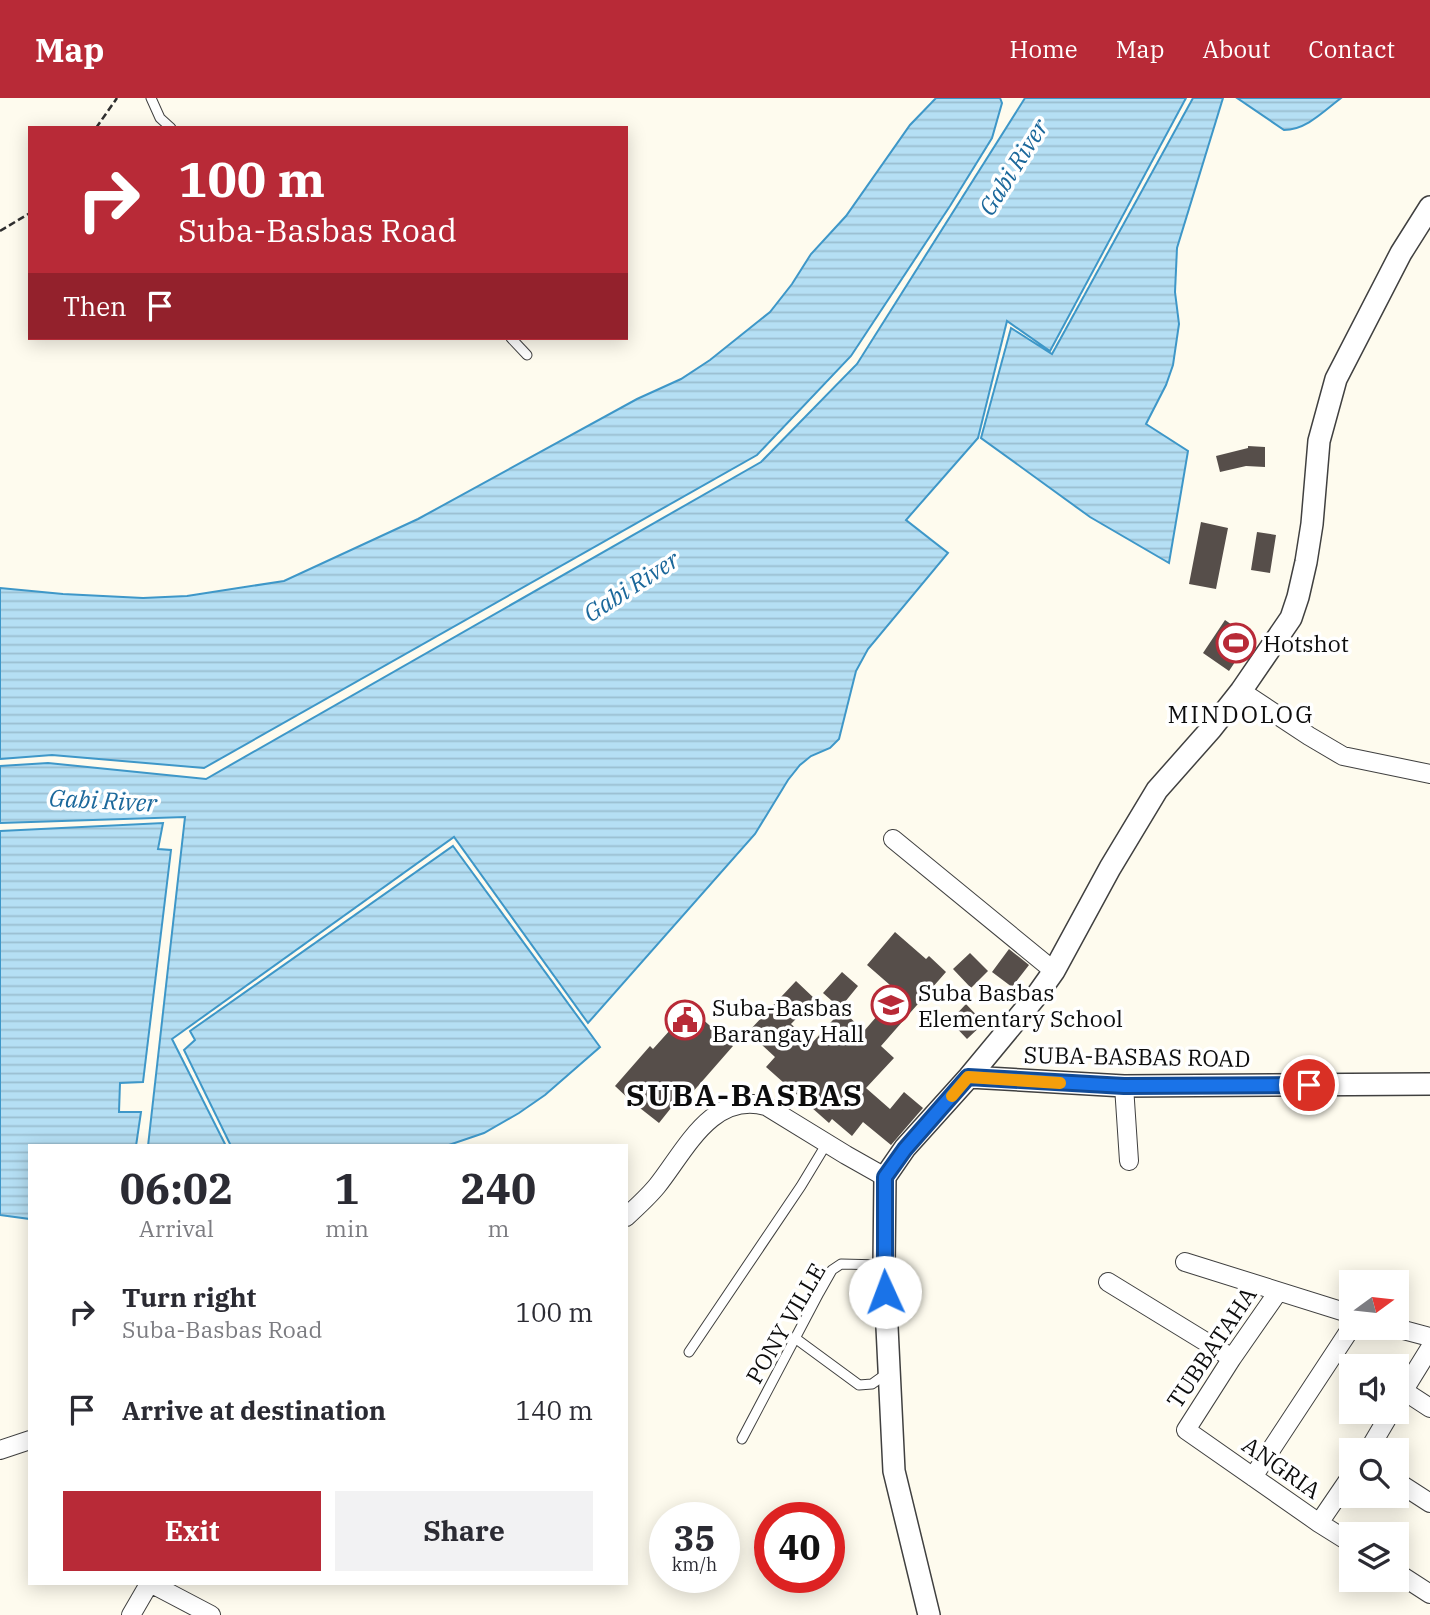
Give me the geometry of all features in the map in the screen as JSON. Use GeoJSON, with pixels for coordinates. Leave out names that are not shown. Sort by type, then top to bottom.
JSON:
{"type":"FeatureCollection","features":[{"type":"Feature","properties":{"kind":"street","name":"SUBA-BASBAS ROAD"},"geometry":{"type":"LineString","coordinates":[[885,1177],[905,1149],[1055,971],[1110,868],[1157,790],[1241,691],[1291,618],[1306,562],[1319,441],[1336,379],[1401,253],[1430,207]]}},
{"type":"Feature","properties":{"kind":"street"},"geometry":{"type":"LineString","coordinates":[[1241,691],[1343,756],[1430,774]]}},
{"type":"Feature","properties":{"kind":"street"},"geometry":{"type":"LineString","coordinates":[[893,839],[1055,971]]}},
{"type":"Feature","properties":{"kind":"street","name":"SUBA-BASBAS ROAD"},"geometry":{"type":"LineString","coordinates":[[968,1077],[1124,1086],[1430,1084]]}},
{"type":"Feature","properties":{"kind":"street"},"geometry":{"type":"LineString","coordinates":[[1124,1086],[1129,1161]]}},
{"type":"Feature","properties":{"kind":"street"},"geometry":{"type":"LineString","coordinates":[[628,1215],[656,1188],[688,1143],[717,1113],[730,1106],[766,1106],[885,1177],[884,1265],[894,1471],[929,1615]]}},
{"type":"Feature","properties":{"kind":"street"},"geometry":{"type":"LineString","coordinates":[[1185,1262],[1339,1310]]}},
{"type":"Feature","properties":{"kind":"street"},"geometry":{"type":"LineString","coordinates":[[1108,1282],[1232,1358]]}},
{"type":"Feature","properties":{"kind":"street","name":"TUBBATAHA"},"geometry":{"type":"LineString","coordinates":[[1186,1430],[1278,1292]]}},
{"type":"Feature","properties":{"kind":"street"},"geometry":{"type":"LineString","coordinates":[[1409,1331],[1430,1337]]}},
{"type":"Feature","properties":{"kind":"street"},"geometry":{"type":"LineString","coordinates":[[1253,1477],[1343,1340]]}},
{"type":"Feature","properties":{"kind":"street"},"geometry":{"type":"LineString","coordinates":[[1409,1382],[1430,1348]]}},
{"type":"Feature","properties":{"kind":"street"},"geometry":{"type":"LineString","coordinates":[[1409,1400],[1430,1408]]}},
{"type":"Feature","properties":{"kind":"street","name":"ANGRIA"},"geometry":{"type":"LineString","coordinates":[[1186,1430],[1339,1536]]}},
{"type":"Feature","properties":{"kind":"street"},"geometry":{"type":"LineString","coordinates":[[0,1450],[28,1441]]}},
{"type":"Feature","properties":{"kind":"street"},"geometry":{"type":"LineString","coordinates":[[1409,1489],[1430,1503]]}},
{"type":"Feature","properties":{"kind":"street"},"geometry":{"type":"LineString","coordinates":[[1319,1523],[1339,1494]]}},
{"type":"Feature","properties":{"kind":"street"},"geometry":{"type":"LineString","coordinates":[[1409,1580],[1430,1594]]}},
{"type":"Feature","properties":{"kind":"street"},"geometry":{"type":"LineString","coordinates":[[131,1615],[149,1585]]}},
{"type":"Feature","properties":{"kind":"street"},"geometry":{"type":"LineString","coordinates":[[152,1585],[211,1615]]}},
{"type":"Feature","properties":{"kind":"lane"},"geometry":{"type":"LineString","coordinates":[[151,98],[160,118],[169,126]]}},
{"type":"Feature","properties":{"kind":"lane"},"geometry":{"type":"LineString","coordinates":[[513,340],[527,355]]}},
{"type":"Feature","properties":{"kind":"lane"},"geometry":{"type":"LineString","coordinates":[[689,1352],[827,1143]]}},
{"type":"Feature","properties":{"kind":"lane","name":"PONY VILLE"},"geometry":{"type":"LineString","coordinates":[[742,1439],[832,1270],[841,1264],[884,1265]]}},
{"type":"Feature","properties":{"kind":"lane"},"geometry":{"type":"LineString","coordinates":[[795,1338],[859,1385],[872,1384],[889,1372]]}},
{"type":"Feature","properties":{"kind":"path"},"geometry":{"type":"LineString","coordinates":[[97,126],[117,98]]}},
{"type":"Feature","properties":{"kind":"path"},"geometry":{"type":"LineString","coordinates":[[0,230],[28,214]]}},
{"type":"Feature","properties":{"kind":"water"},"geometry":{"type":"Polygon","coordinates":[[[936,98],[1000,98],[1002,103],[992,138],[851,356],[757,455],[204,768],[52,755],[0,759],[0,588],[143,598],[187,596],[284,581],[418,519],[637,399],[681,379],[710,360],[770,312],[811,254],[846,216],[910,125],[936,98]]]}},
{"type":"Feature","properties":{"kind":"water","name":"Gabi River"},"geometry":{"type":"Polygon","coordinates":[[[1025,98],[1186,98],[1050,351],[1007,321],[978,438],[906,520],[948,553],[868,649],[856,671],[839,739],[830,748],[811,756],[800,765],[755,834],[588,1023],[454,837],[172,1039],[225,1144],[148,1144],[185,817],[0,823],[0,766],[48,763],[206,779],[761,462],[857,364],[1025,98]]]}},
{"type":"Feature","properties":{"kind":"water"},"geometry":{"type":"Polygon","coordinates":[[[1193,98],[1223,98],[1177,248],[1175,292],[1179,324],[1173,365],[1146,424],[1188,451],[1169,563],[1090,517],[981,438],[1011,328],[1052,354],[1193,98]]]}},
{"type":"Feature","properties":{"kind":"water"},"geometry":{"type":"Polygon","coordinates":[[[1237,98],[1341,98],[1300,127],[1284,130],[1237,98]]]}},
{"type":"Feature","properties":{"kind":"water"},"geometry":{"type":"Polygon","coordinates":[[[163,823],[158,849],[171,850],[143,1082],[120,1083],[119,1112],[141,1112],[136,1144],[28,1144],[28,1219],[0,1215],[0,831],[163,823]]]}},
{"type":"Feature","properties":{"kind":"water"},"geometry":{"type":"Polygon","coordinates":[[[453,846],[600,1047],[545,1095],[519,1113],[484,1133],[452,1144],[230,1144],[184,1050],[195,1040],[190,1031],[453,846]]]}},
{"type":"Feature","properties":{"kind":"building"},"geometry":{"type":"Polygon","coordinates":[[[1248,446],[1265,447],[1265,467],[1246,466],[1220,472],[1216,456],[1248,446]]]}},
{"type":"Feature","properties":{"kind":"building"},"geometry":{"type":"Polygon","coordinates":[[[1201,522],[1228,528],[1216,589],[1189,584],[1201,522]]]}},
{"type":"Feature","properties":{"kind":"building"},"geometry":{"type":"Polygon","coordinates":[[[1257,532],[1276,535],[1270,573],[1251,570],[1257,532]]]}},
{"type":"Feature","properties":{"kind":"building"},"geometry":{"type":"Polygon","coordinates":[[[1225,620],[1251,638],[1229,671],[1203,653],[1225,620]]]}},
{"type":"Feature","properties":{"kind":"building"},"geometry":{"type":"Polygon","coordinates":[[[895,932],[926,959],[929,956],[946,972],[881,1046],[894,1058],[866,1088],[890,1109],[904,1092],[923,1108],[891,1145],[863,1122],[852,1136],[832,1119],[829,1123],[766,1067],[775,1057],[748,1032],[796,981],[815,999],[791,1024],[812,1043],[842,1010],[864,1031],[898,992],[867,965],[895,932]]]}},
{"type":"Feature","properties":{"kind":"building"},"geometry":{"type":"Polygon","coordinates":[[[1009,949],[1029,965],[1012,987],[992,972],[1009,949]]]}},
{"type":"Feature","properties":{"kind":"building"},"geometry":{"type":"Polygon","coordinates":[[[970,953],[988,971],[971,988],[953,969],[970,953]]]}},
{"type":"Feature","properties":{"kind":"building"},"geometry":{"type":"Polygon","coordinates":[[[842,972],[858,986],[840,1008],[823,993],[842,972]]]}},
{"type":"Feature","properties":{"kind":"building"},"geometry":{"type":"Polygon","coordinates":[[[688,1002],[702,1014],[700,1017],[733,1046],[684,1102],[679,1098],[659,1123],[615,1086],[650,1046],[653,1049],[671,1029],[667,1026],[688,1002]]]}},
{"type":"Feature","properties":{"kind":"building"},"geometry":{"type":"Polygon","coordinates":[[[966,1004],[984,1023],[967,1039],[950,1021],[966,1004]]]}},
{"type":"Feature","properties":{"kind":"slow traffic"},"geometry":{"type":"LineString","coordinates":[[952,1096],[968,1077],[1060,1083]]}},
{"type":"Feature","properties":{"kind":"place","name":"Hotshot"},"geometry":{"type":"Point","coordinates":[1236,643]}},
{"type":"Feature","properties":{"kind":"place","name":"Suba Basbas Elementary School"},"geometry":{"type":"Point","coordinates":[891,1005]}},
{"type":"Feature","properties":{"kind":"place","name":"Suba-Basbas Barangay Hall"},"geometry":{"type":"Point","coordinates":[685,1020]}},
{"type":"Feature","properties":{"kind":"district","name":"MINDOLOG"},"geometry":{"type":"Point","coordinates":[1241,714]}},
{"type":"Feature","properties":{"kind":"district","name":"SUBA-BASBAS"},"geometry":{"type":"Point","coordinates":[745,1094]}},
{"type":"Feature","properties":{"kind":"route"},"geometry":{"type":"LineString","coordinates":[[885,1292],[885,1177],[905,1149],[968,1077],[1124,1086],[1309,1085]]}}]}
